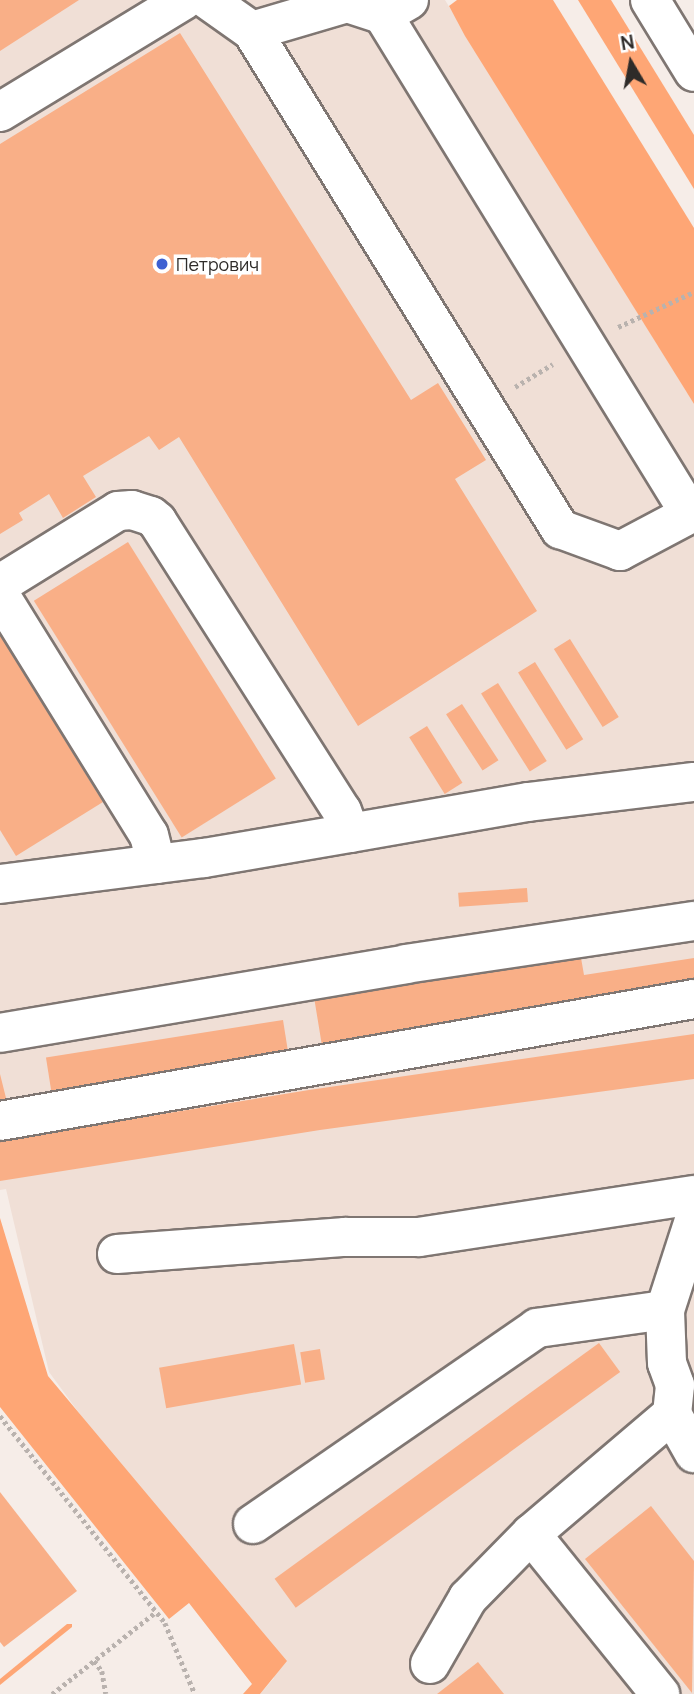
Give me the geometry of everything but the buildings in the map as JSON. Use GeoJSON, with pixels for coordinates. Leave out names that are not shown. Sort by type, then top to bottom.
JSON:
{"type":"FeatureCollection","features":[{"type":"Feature","properties":{"kind":"main road"},"geometry":{"type":"LineString","coordinates":[[0,112],[184,0]]}},
{"type":"Feature","properties":{"kind":"main road"},"geometry":{"type":"LineString","coordinates":[[208,0],[253,31],[561,529],[620,551],[692,517],[587,343],[396,8],[347,3],[253,31]]}},
{"type":"Feature","properties":{"kind":"main road"},"geometry":{"type":"LineString","coordinates":[[650,0],[694,72]]}},
{"type":"Feature","properties":{"kind":"main road"},"geometry":{"type":"LineString","coordinates":[[0,584],[118,511],[132,510],[150,516],[157,521],[342,811],[350,833]]}},
{"type":"Feature","properties":{"kind":"main road"},"geometry":{"type":"LineString","coordinates":[[0,595],[149,835],[156,864]]}},
{"type":"Feature","properties":{"kind":"main road"},"geometry":{"type":"LineString","coordinates":[[1,880],[156,864],[528,802],[694,782]]}},
{"type":"Feature","properties":{"kind":"main road"},"geometry":{"type":"LineString","coordinates":[[0,1033],[406,964],[694,921]]}},
{"type":"Feature","properties":{"kind":"main road"},"geometry":{"type":"LineString","coordinates":[[0,1121],[694,999]]}},
{"type":"Feature","properties":{"kind":"main road"},"geometry":{"type":"LineString","coordinates":[[117,1254],[345,1237],[419,1237],[694,1195]]}},
{"type":"Feature","properties":{"kind":"main road"},"geometry":{"type":"LineString","coordinates":[[694,1220],[665,1310],[667,1363],[675,1385],[672,1414],[694,1453]]}},
{"type":"Feature","properties":{"kind":"main road"},"geometry":{"type":"LineString","coordinates":[[253,1524],[537,1328],[665,1310]]}},
{"type":"Feature","properties":{"kind":"main road"},"geometry":{"type":"LineString","coordinates":[[430,1664],[468,1598],[531,1534],[672,1414]]}},
{"type":"Feature","properties":{"kind":"main road"},"geometry":{"type":"LineString","coordinates":[[531,1534],[660,1694]]}},
{"type":"Feature","properties":{"kind":"path"},"geometry":{"type":"LineString","coordinates":[[484,406],[587,343],[694,292]]}},
{"type":"Feature","properties":{"kind":"path"},"geometry":{"type":"LineString","coordinates":[[0,1416],[164,1623],[195,1694]]}},
{"type":"Feature","properties":{"kind":"path"},"geometry":{"type":"LineString","coordinates":[[52,1694],[156,1612]]}},
{"type":"Feature","properties":{"kind":"path"},"geometry":{"type":"LineString","coordinates":[[94,1661],[102,1671],[106,1694]]}},
{"type":"Feature","properties":{"kind":"shaded area"},"geometry":{"type":"Polygon","coordinates":[[[0,0],[445,0],[694,404],[694,1694],[260,1694],[274,1678],[49,1372],[6,1189],[0,1190],[0,0]]]}},
{"type":"Feature","properties":{"kind":"shaded area"},"geometry":{"type":"Polygon","coordinates":[[[457,0],[553,0],[694,228],[694,404],[465,36],[449,6],[457,0]]]}},
{"type":"Feature","properties":{"kind":"shaded area"},"geometry":{"type":"Polygon","coordinates":[[[578,0],[611,0],[694,135],[694,189],[578,0]]]}},
{"type":"Feature","properties":{"kind":"shaded area"},"geometry":{"type":"Polygon","coordinates":[[[0,1218],[48,1376],[287,1661],[260,1694],[243,1694],[252,1684],[189,1603],[169,1619],[0,1407],[0,1218]]]}},
{"type":"Feature","properties":{"kind":"shaded area"},"geometry":{"type":"Polygon","coordinates":[[[67,1624],[72,1624],[72,1627],[0,1685],[0,1679],[67,1624]]]}},
{"type":"Feature","properties":{"kind":"place","name":"Петрович"},"geometry":{"type":"Point","coordinates":[162,264]}}]}
